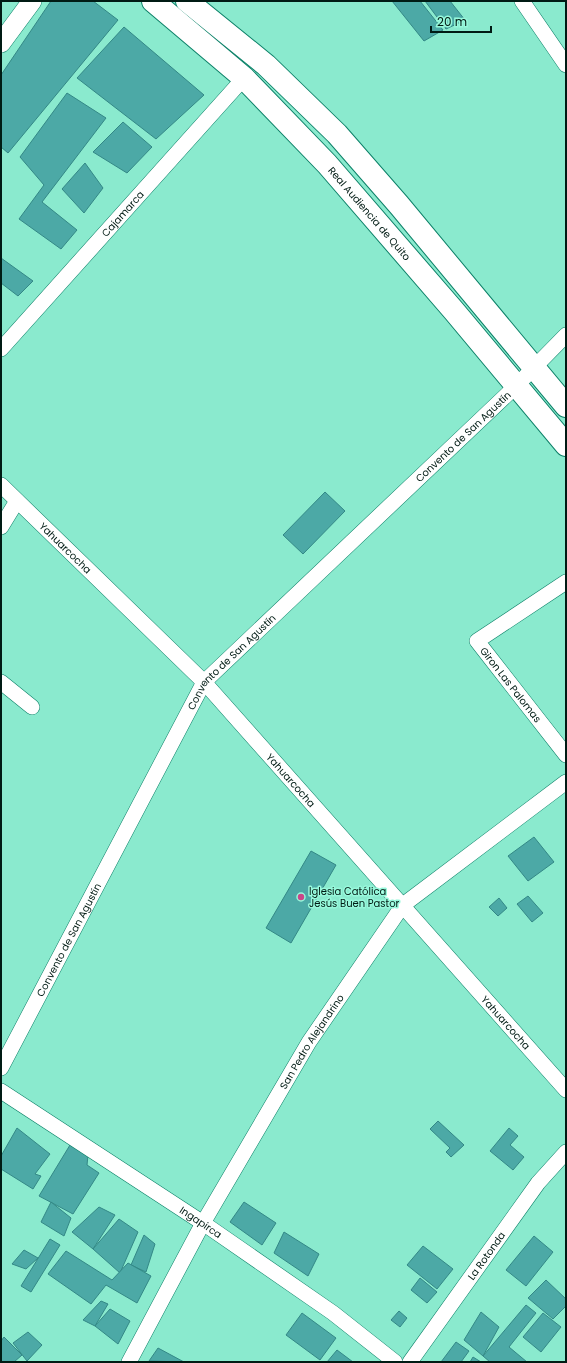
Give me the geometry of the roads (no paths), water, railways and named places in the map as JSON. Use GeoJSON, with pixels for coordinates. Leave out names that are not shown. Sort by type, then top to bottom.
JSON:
{"type":"FeatureCollection","features":[{"type":"Feature","properties":{"kind":"main road","name":"Real Audiencia de Quito"},"geometry":{"type":"LineString","coordinates":[[153,1],[244,78],[327,164],[454,311],[566,445]]}},
{"type":"Feature","properties":{"kind":"main road"},"geometry":{"type":"LineString","coordinates":[[187,1],[266,65],[337,134],[399,205],[566,406]]}},
{"type":"Feature","properties":{"kind":"street"},"geometry":{"type":"LineString","coordinates":[[1,43],[32,1]]}},
{"type":"Feature","properties":{"kind":"street"},"geometry":{"type":"LineString","coordinates":[[522,1],[566,65]]}},
{"type":"Feature","properties":{"kind":"street","name":"Cajamarca"},"geometry":{"type":"LineString","coordinates":[[1,350],[244,78]]}},
{"type":"Feature","properties":{"kind":"street","name":"Convento de San Agustín"},"geometry":{"type":"LineString","coordinates":[[1,1068],[204,682],[516,386],[566,335]]}},
{"type":"Feature","properties":{"kind":"street","name":"Yahuarcocha"},"geometry":{"type":"LineString","coordinates":[[1,485],[204,682],[566,1090]]}},
{"type":"Feature","properties":{"kind":"street"},"geometry":{"type":"LineString","coordinates":[[1,527],[17,501]]}},
{"type":"Feature","properties":{"kind":"street","name":"Giron Las Palomas"},"geometry":{"type":"LineString","coordinates":[[566,582],[477,641],[566,755]]}},
{"type":"Feature","properties":{"kind":"street"},"geometry":{"type":"LineString","coordinates":[[1,682],[32,707]]}},
{"type":"Feature","properties":{"kind":"street","name":"San Pedro Alejandrino"},"geometry":{"type":"LineString","coordinates":[[128,1362],[203,1223],[309,1042],[403,905],[566,782]]}},
{"type":"Feature","properties":{"kind":"street","name":"Ingapirca"},"geometry":{"type":"LineString","coordinates":[[1,1091],[203,1223],[333,1313],[395,1362]]}},
{"type":"Feature","properties":{"kind":"street","name":"La Rotonda"},"geometry":{"type":"LineString","coordinates":[[410,1362],[538,1183],[566,1152]]}},
{"type":"Feature","properties":{"kind":"place","name":"Iglesia Católica Jesús Buen Pastor"},"geometry":{"type":"Point","coordinates":[301,897]}}]}
